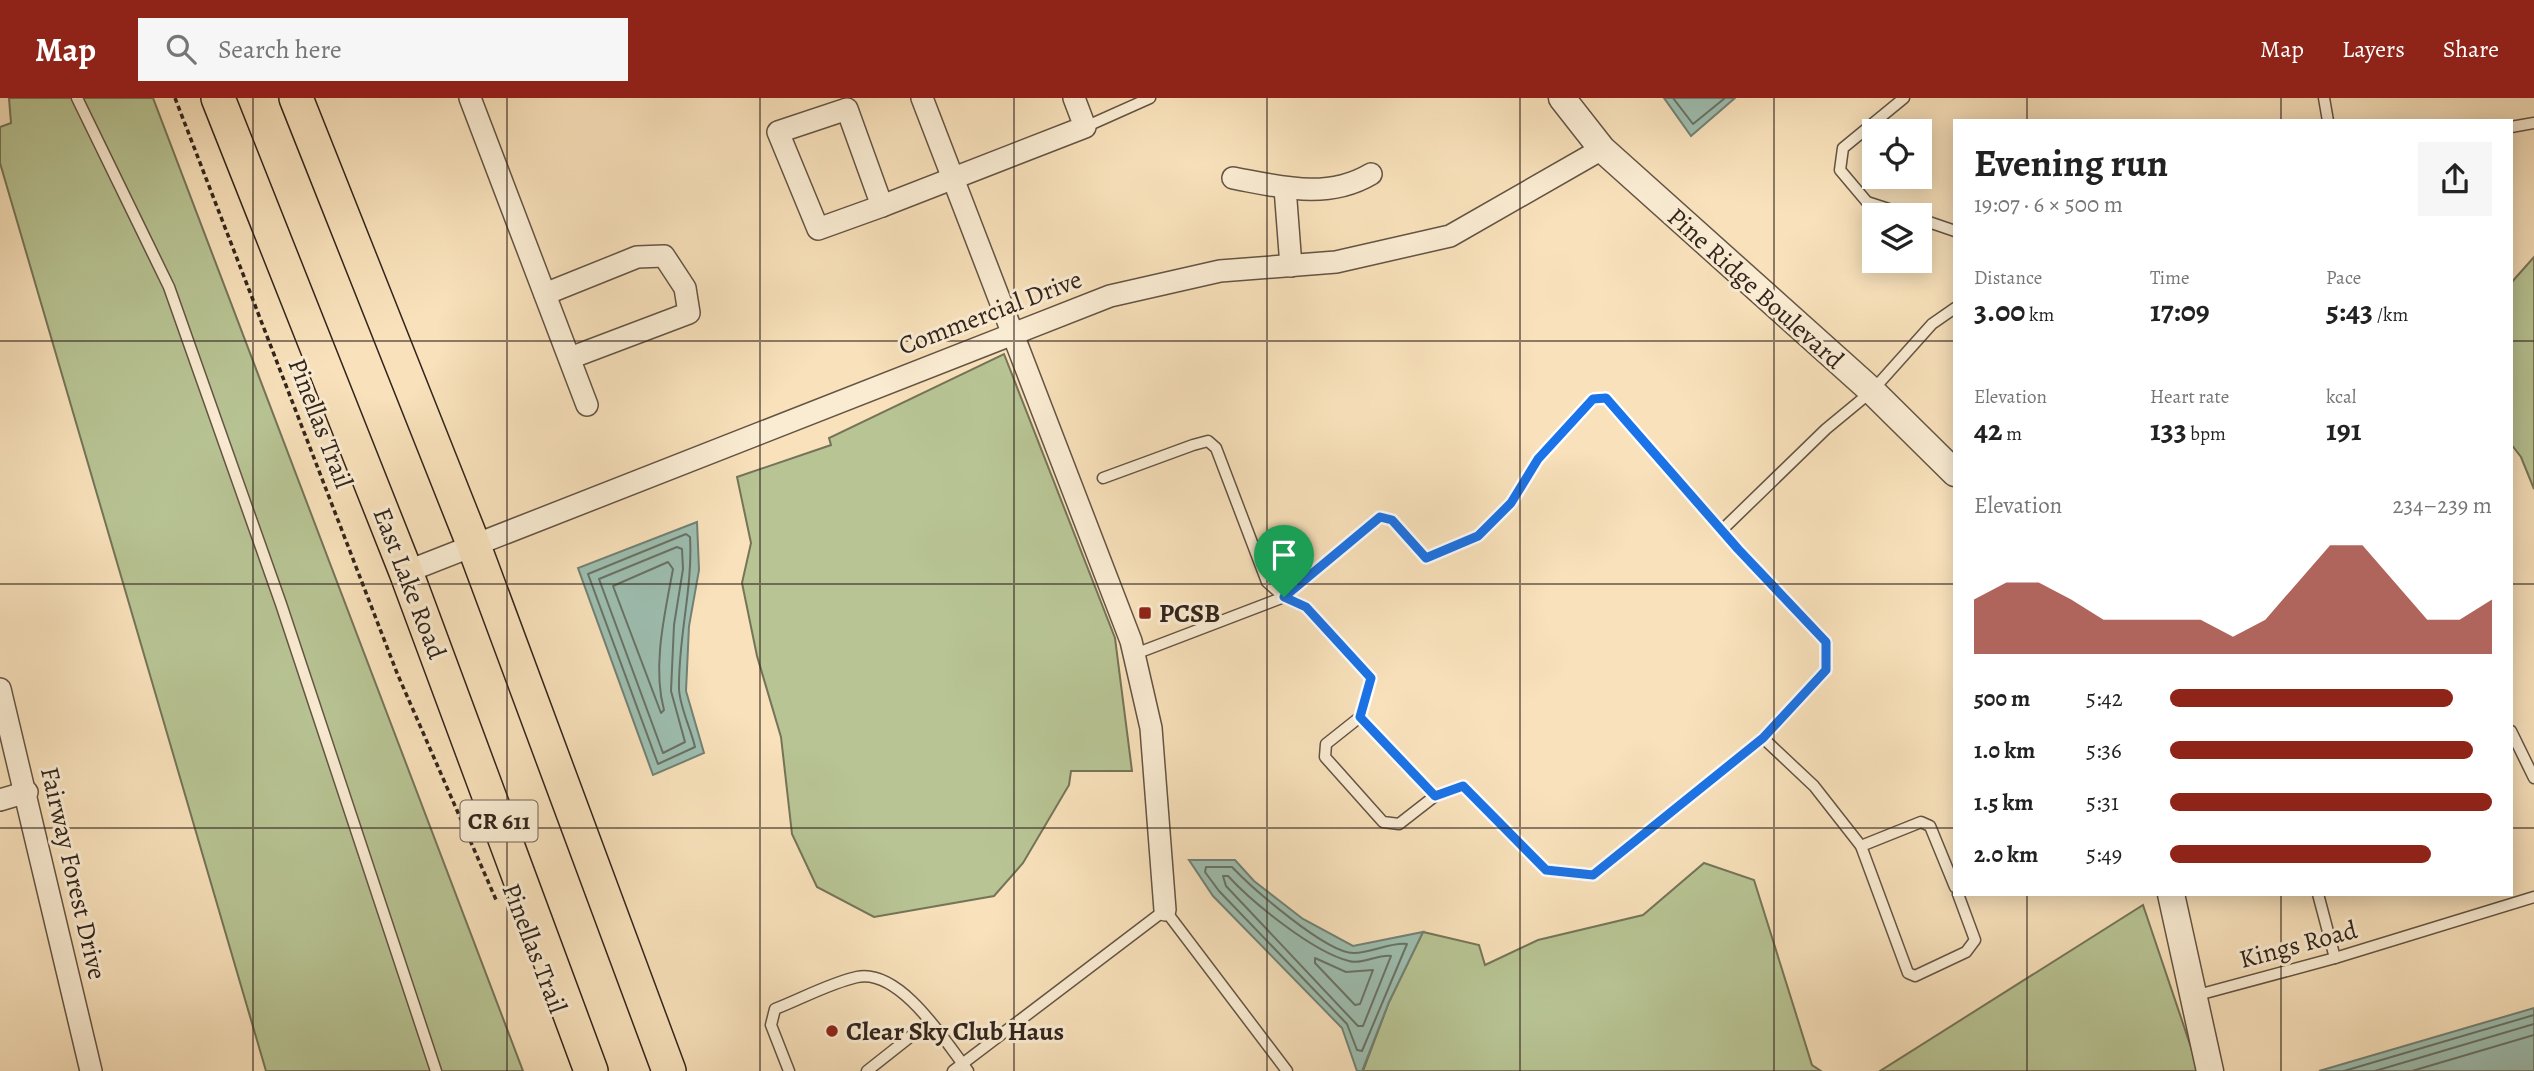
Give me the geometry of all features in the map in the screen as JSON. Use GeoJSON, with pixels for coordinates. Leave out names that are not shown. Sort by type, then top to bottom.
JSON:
{"type":"FeatureCollection","features":[{"type":"Feature","properties":{"kind":"main road","name":"East Lake Road"},"geometry":{"type":"LineString","coordinates":[[218,98],[407,572],[591,1071]]}},
{"type":"Feature","properties":{"kind":"main road","name":"CR 611"},"geometry":{"type":"LineString","coordinates":[[296,98],[474,546],[669,1071]]}},
{"type":"Feature","properties":{"kind":"street"},"geometry":{"type":"LineString","coordinates":[[470,98],[587,405]]}},
{"type":"Feature","properties":{"kind":"street"},"geometry":{"type":"LineString","coordinates":[[922,98],[1135,654],[1152,728],[1165,910]]}},
{"type":"Feature","properties":{"kind":"street"},"geometry":{"type":"LineString","coordinates":[[882,206],[848,109],[778,132],[818,229],[882,206],[1085,127],[1074,98]]}},
{"type":"Feature","properties":{"kind":"street","name":"Pine Ridge Boulevard"},"geometry":{"type":"LineString","coordinates":[[1562,98],[1602,149],[1872,391],[1953,471]]}},
{"type":"Feature","properties":{"kind":"street","name":"Commercial Drive"},"geometry":{"type":"LineString","coordinates":[[407,572],[1110,296],[1220,271],[1336,262],[1450,236],[1602,149]]}},
{"type":"Feature","properties":{"kind":"street"},"geometry":{"type":"LineString","coordinates":[[1233,178],[1318,191],[1340,188],[1371,174]]}},
{"type":"Feature","properties":{"kind":"street"},"geometry":{"type":"LineString","coordinates":[[1285,188],[1291,266]]}},
{"type":"Feature","properties":{"kind":"street"},"geometry":{"type":"LineString","coordinates":[[545,294],[637,257],[664,256],[685,288],[689,313],[570,358]]}},
{"type":"Feature","properties":{"kind":"street","name":"Fairway Forest Drive"},"geometry":{"type":"LineString","coordinates":[[0,689],[27,792],[85,1070]]}},
{"type":"Feature","properties":{"kind":"street"},"geometry":{"type":"LineString","coordinates":[[0,800],[27,792]]}},
{"type":"Feature","properties":{"kind":"street"},"geometry":{"type":"LineString","coordinates":[[2171,896],[2210,1071]]}},
{"type":"Feature","properties":{"kind":"lane"},"geometry":{"type":"LineString","coordinates":[[77,98],[169,287],[281,604],[436,1071]]}},
{"type":"Feature","properties":{"kind":"lane"},"geometry":{"type":"LineString","coordinates":[[1085,127],[1150,98]]}},
{"type":"Feature","properties":{"kind":"lane"},"geometry":{"type":"LineString","coordinates":[[1870,203],[1840,170],[1843,148],[1905,98]]}},
{"type":"Feature","properties":{"kind":"lane"},"geometry":{"type":"LineString","coordinates":[[2324,98],[2328,119]]}},
{"type":"Feature","properties":{"kind":"lane"},"geometry":{"type":"LineString","coordinates":[[2513,127],[2534,123]]}},
{"type":"Feature","properties":{"kind":"lane"},"geometry":{"type":"LineString","coordinates":[[1932,223],[1953,230]]}},
{"type":"Feature","properties":{"kind":"lane"},"geometry":{"type":"LineString","coordinates":[[1723,529],[1826,429],[1872,391],[1932,324],[1953,309]]}},
{"type":"Feature","properties":{"kind":"lane"},"geometry":{"type":"LineString","coordinates":[[1103,478],[1208,441],[1216,448],[1267,582],[1284,597],[1306,607],[1371,678],[1360,717],[1326,744],[1325,757],[1383,822],[1399,824],[1435,796],[1463,786],[1546,870],[1593,875],[1763,738],[1826,670],[1826,642],[1606,398],[1593,399],[1538,459],[1511,503],[1478,536],[1426,558],[1392,520],[1380,517],[1284,597],[1135,654]]}},
{"type":"Feature","properties":{"kind":"lane"},"geometry":{"type":"LineString","coordinates":[[1360,717],[1435,796]]}},
{"type":"Feature","properties":{"kind":"lane"},"geometry":{"type":"LineString","coordinates":[[2513,735],[2534,778]]}},
{"type":"Feature","properties":{"kind":"lane"},"geometry":{"type":"LineString","coordinates":[[1763,738],[1814,786],[1861,846],[1908,973],[1914,976],[1965,952],[1975,940],[1959,896]]}},
{"type":"Feature","properties":{"kind":"lane"},"geometry":{"type":"LineString","coordinates":[[1861,846],[1921,822],[1930,826],[1953,882]]}},
{"type":"Feature","properties":{"kind":"lane"},"geometry":{"type":"LineString","coordinates":[[2319,896],[2335,958]]}},
{"type":"Feature","properties":{"kind":"lane","name":"Kings Road"},"geometry":{"type":"LineString","coordinates":[[2194,996],[2335,958],[2534,897]]}},
{"type":"Feature","properties":{"kind":"lane"},"geometry":{"type":"LineString","coordinates":[[789,1071],[771,1025],[775,1009],[858,977],[882,978],[903,992],[929,1022],[961,1069],[1165,910],[1287,1071]]}},
{"type":"Feature","properties":{"kind":"lane"},"geometry":{"type":"LineString","coordinates":[[867,1071],[929,1022]]}},
{"type":"Feature","properties":{"kind":"path","name":"Pinellas Trail"},"geometry":{"type":"LineString","coordinates":[[176,98],[397,673],[500,909]]}},
{"type":"Feature","properties":{"kind":"green space"},"geometry":{"type":"Polygon","coordinates":[[[9,98],[153,98],[523,1071],[266,1071],[0,163],[0,127],[11,123],[9,98]]]}},
{"type":"Feature","properties":{"kind":"green space"},"geometry":{"type":"Polygon","coordinates":[[[2534,257],[2534,489],[2521,457],[2513,447],[2513,281],[2534,257]]]}},
{"type":"Feature","properties":{"kind":"green space"},"geometry":{"type":"Polygon","coordinates":[[[1004,354],[1115,638],[1132,771],[1071,771],[1069,785],[1023,863],[994,896],[874,917],[817,887],[792,834],[781,737],[757,656],[742,583],[751,543],[737,477],[831,445],[829,438],[1004,354]]]}},
{"type":"Feature","properties":{"kind":"green space"},"geometry":{"type":"Polygon","coordinates":[[[1704,863],[1754,880],[1812,1065],[1821,1071],[1363,1071],[1389,1002],[1423,932],[1479,945],[1485,965],[1538,940],[1643,915],[1704,863]]]}},
{"type":"Feature","properties":{"kind":"green space"},"geometry":{"type":"Polygon","coordinates":[[[2143,905],[2199,1071],[1880,1071],[2143,905]]]}},
{"type":"Feature","properties":{"kind":"water"},"geometry":{"type":"Polygon","coordinates":[[[1664,98],[1735,98],[1691,136],[1664,98]]]}},
{"type":"Feature","properties":{"kind":"water"},"geometry":{"type":"Polygon","coordinates":[[[697,522],[699,570],[689,626],[686,691],[704,753],[653,775],[578,568],[697,522]]]}},
{"type":"Feature","properties":{"kind":"water"},"geometry":{"type":"Polygon","coordinates":[[[1189,860],[1235,860],[1254,881],[1303,919],[1353,946],[1423,932],[1389,1002],[1362,1071],[1357,1071],[1342,1028],[1213,896],[1189,860]]]}},
{"type":"Feature","properties":{"kind":"water"},"geometry":{"type":"Polygon","coordinates":[[[2534,1008],[2534,1071],[2319,1071],[2534,1008]]]}},
{"type":"Feature","properties":{"kind":"place","name":"PCSB"},"geometry":{"type":"Point","coordinates":[1145,613]}},
{"type":"Feature","properties":{"kind":"place","name":"Clear Sky Club Haus"},"geometry":{"type":"Point","coordinates":[832,1031]}},
{"type":"Feature","properties":{"kind":"route"},"geometry":{"type":"LineString","coordinates":[[1606,398],[1738,549],[1826,642],[1826,670],[1763,738],[1593,875],[1546,870],[1463,786],[1435,796],[1360,717],[1371,678],[1306,607],[1284,597],[1380,517],[1392,520],[1426,558],[1478,536],[1511,503],[1538,459],[1593,399],[1606,398]]}}]}
